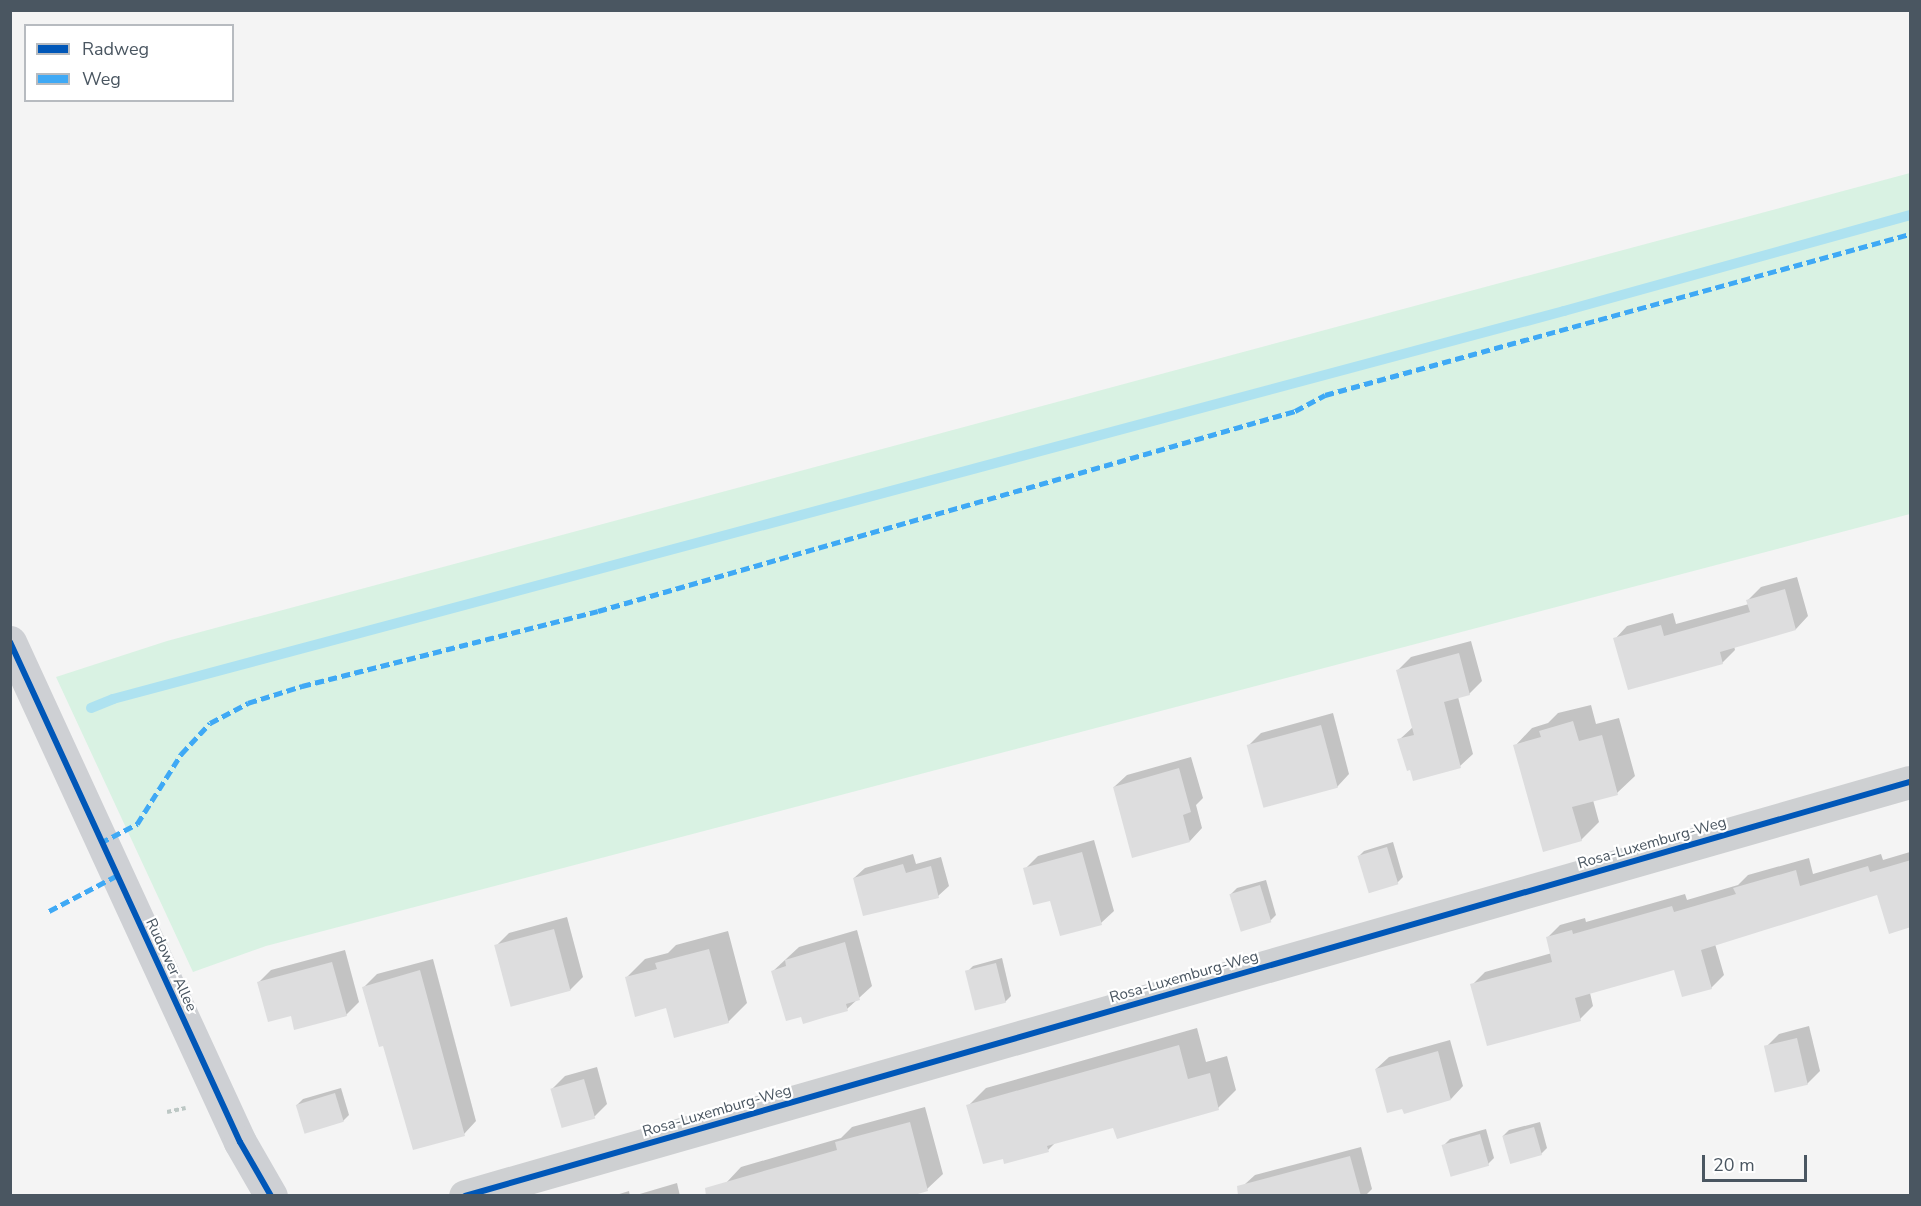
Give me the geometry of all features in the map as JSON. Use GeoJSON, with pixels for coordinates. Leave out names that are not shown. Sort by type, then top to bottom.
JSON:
{"type":"FeatureCollection","features":[{"type":"Feature","properties":{"kind":"street","name":"Rudower Allee"},"geometry":{"type":"LineString","coordinates":[[10,642],[236,1132],[271,1196]]}},
{"type":"Feature","properties":{"kind":"street","name":"Rosa-Luxemburg-Weg"},"geometry":{"type":"LineString","coordinates":[[465,1196],[1911,782]]}},
{"type":"Feature","properties":{"kind":"path"},"geometry":{"type":"LineString","coordinates":[[166,1112],[196,1106]]}},
{"type":"Feature","properties":{"kind":"green space"},"geometry":{"type":"Polygon","coordinates":[[[1910,173],[1910,514],[266,946],[193,972],[56,677],[167,641],[1910,173]]]}},
{"type":"Feature","properties":{"kind":"building"},"geometry":{"type":"Polygon","coordinates":[[[1785,589],[1796,630],[1720,652],[1723,664],[1628,690],[1613,638],[1661,625],[1664,636],[1750,612],[1746,600],[1785,589]]]}},
{"type":"Feature","properties":{"kind":"building"},"geometry":{"type":"Polygon","coordinates":[[[1459,653],[1470,695],[1444,702],[1461,768],[1413,781],[1410,770],[1407,771],[1397,739],[1414,735],[1396,670],[1459,653]]]}},
{"type":"Feature","properties":{"kind":"building"},"geometry":{"type":"Polygon","coordinates":[[[1573,721],[1579,741],[1602,735],[1618,795],[1572,807],[1582,841],[1543,852],[1513,745],[1541,737],[1539,731],[1573,721]]]}},
{"type":"Feature","properties":{"kind":"building"},"geometry":{"type":"Polygon","coordinates":[[[1321,725],[1338,788],[1263,808],[1247,745],[1321,725]]]}},
{"type":"Feature","properties":{"kind":"building"},"geometry":{"type":"Polygon","coordinates":[[[1179,768],[1191,812],[1183,815],[1190,842],[1132,858],[1113,787],[1179,768]]]}},
{"type":"Feature","properties":{"kind":"building"},"geometry":{"type":"Polygon","coordinates":[[[1387,847],[1398,884],[1369,893],[1357,856],[1387,847]]]}},
{"type":"Feature","properties":{"kind":"building"},"geometry":{"type":"Polygon","coordinates":[[[1082,852],[1102,925],[1060,936],[1050,901],[1033,905],[1023,868],[1082,852]]]}},
{"type":"Feature","properties":{"kind":"building"},"geometry":{"type":"Polygon","coordinates":[[[1911,860],[1911,927],[1889,934],[1877,895],[1701,950],[1712,989],[1682,997],[1674,970],[1575,998],[1581,1021],[1487,1046],[1470,984],[1552,962],[1546,937],[1572,930],[1573,934],[1672,906],[1674,912],[1736,894],[1733,888],[1796,870],[1800,886],[1868,866],[1870,872],[1911,860]]]}},
{"type":"Feature","properties":{"kind":"building"},"geometry":{"type":"Polygon","coordinates":[[[903,864],[906,873],[931,866],[939,898],[863,916],[853,878],[903,864]]]}},
{"type":"Feature","properties":{"kind":"building"},"geometry":{"type":"Polygon","coordinates":[[[1260,885],[1271,922],[1241,932],[1229,894],[1260,885]]]}},
{"type":"Feature","properties":{"kind":"building"},"geometry":{"type":"Polygon","coordinates":[[[554,929],[571,991],[511,1007],[494,945],[554,929]]]}},
{"type":"Feature","properties":{"kind":"building"},"geometry":{"type":"Polygon","coordinates":[[[845,942],[860,1000],[846,1004],[848,1011],[803,1024],[801,1017],[786,1021],[771,971],[786,966],[785,960],[845,942]]]}},
{"type":"Feature","properties":{"kind":"building"},"geometry":{"type":"Polygon","coordinates":[[[709,949],[729,1023],[674,1038],[666,1008],[635,1017],[625,977],[657,969],[655,963],[709,949]]]}},
{"type":"Feature","properties":{"kind":"building"},"geometry":{"type":"Polygon","coordinates":[[[332,962],[347,1016],[294,1030],[291,1016],[268,1022],[257,982],[332,962]]]}},
{"type":"Feature","properties":{"kind":"building"},"geometry":{"type":"Polygon","coordinates":[[[996,963],[1006,1003],[975,1011],[965,971],[996,963]]]}},
{"type":"Feature","properties":{"kind":"building"},"geometry":{"type":"Polygon","coordinates":[[[420,970],[465,1136],[413,1150],[383,1046],[379,1047],[362,987],[420,970]]]}},
{"type":"Feature","properties":{"kind":"building"},"geometry":{"type":"Polygon","coordinates":[[[1797,1038],[1808,1085],[1775,1092],[1764,1046],[1797,1038]]]}},
{"type":"Feature","properties":{"kind":"building"},"geometry":{"type":"Polygon","coordinates":[[[1179,1045],[1188,1079],[1210,1073],[1219,1110],[1117,1139],[1113,1128],[1047,1146],[1049,1152],[1004,1164],[1003,1159],[983,1164],[966,1105],[1179,1045]]]}},
{"type":"Feature","properties":{"kind":"building"},"geometry":{"type":"Polygon","coordinates":[[[1438,1051],[1451,1100],[1404,1114],[1402,1109],[1387,1113],[1375,1069],[1438,1051]]]}},
{"type":"Feature","properties":{"kind":"building"},"geometry":{"type":"Polygon","coordinates":[[[584,1079],[595,1118],[562,1128],[550,1089],[584,1079]]]}},
{"type":"Feature","properties":{"kind":"building"},"geometry":{"type":"Polygon","coordinates":[[[335,1093],[344,1122],[305,1134],[296,1105],[335,1093]]]}},
{"type":"Feature","properties":{"kind":"building"},"geometry":{"type":"Polygon","coordinates":[[[910,1122],[928,1191],[911,1196],[706,1196],[705,1188],[837,1150],[835,1142],[910,1122]]]}},
{"type":"Feature","properties":{"kind":"building"},"geometry":{"type":"Polygon","coordinates":[[[1534,1127],[1542,1155],[1510,1164],[1502,1136],[1534,1127]]]}},
{"type":"Feature","properties":{"kind":"building"},"geometry":{"type":"Polygon","coordinates":[[[1480,1134],[1489,1166],[1451,1177],[1442,1145],[1480,1134]]]}},
{"type":"Feature","properties":{"kind":"building"},"geometry":{"type":"Polygon","coordinates":[[[1350,1156],[1361,1196],[1238,1196],[1237,1186],[1350,1156]]]}},
{"type":"Feature","properties":{"kind":"waterway"},"geometry":{"type":"LineString","coordinates":[[91,708],[113,699],[1564,311],[1910,215]]}},
{"type":"Feature","properties":{"kind":"marked path"},"geometry":{"type":"LineString","coordinates":[[100,843],[137,824],[181,754],[210,723],[248,703],[302,686],[598,611],[1295,411],[1325,395],[1910,234]]}},
{"type":"Feature","properties":{"kind":"marked path"},"geometry":{"type":"LineString","coordinates":[[49,911],[116,876]]}},
{"type":"Feature","properties":{"kind":"cycle path"},"geometry":{"type":"LineString","coordinates":[[10,642],[240,1142],[271,1196]]}},
{"type":"Feature","properties":{"kind":"cycle path"},"geometry":{"type":"LineString","coordinates":[[465,1196],[1910,782]]}}]}
